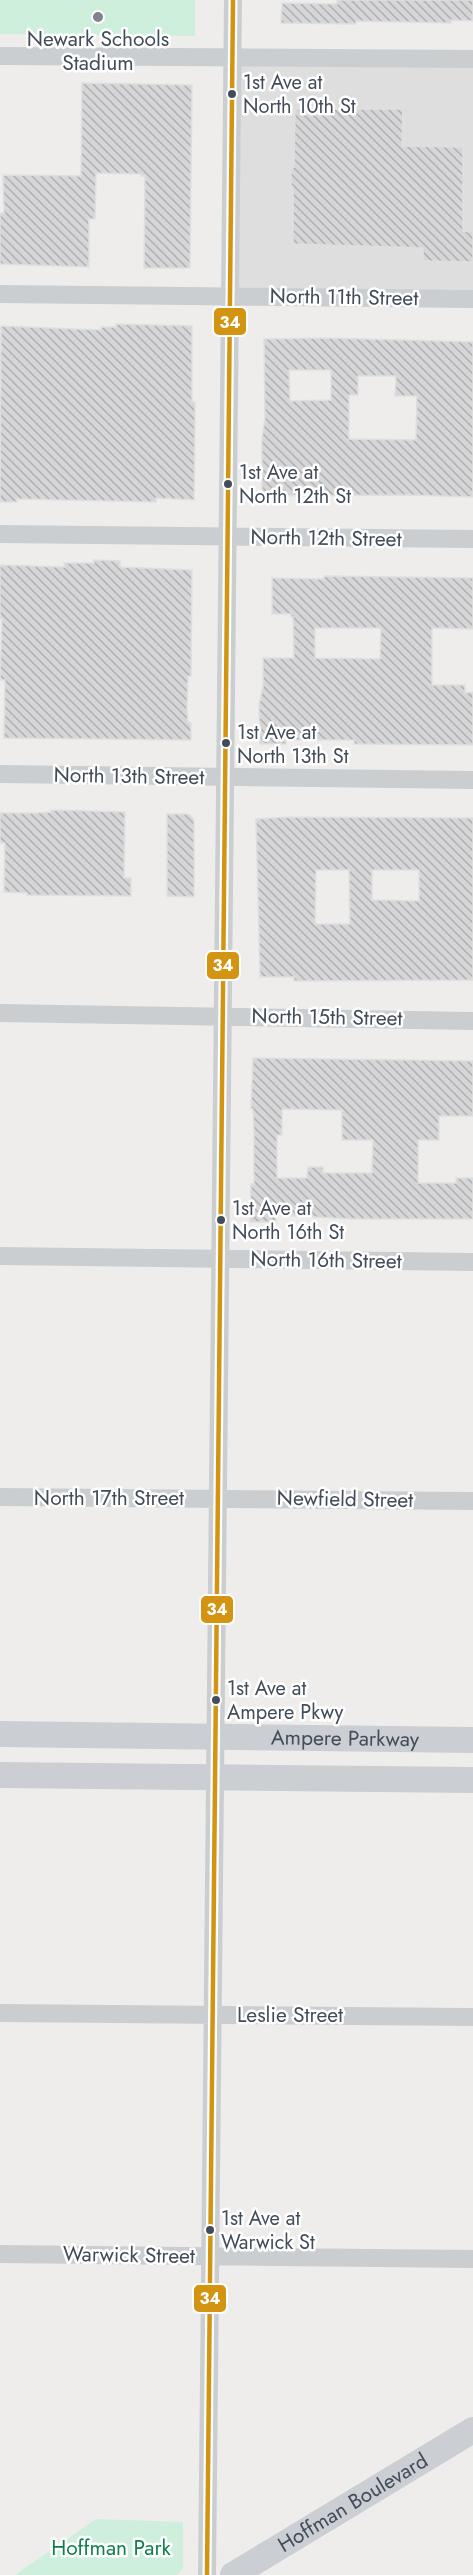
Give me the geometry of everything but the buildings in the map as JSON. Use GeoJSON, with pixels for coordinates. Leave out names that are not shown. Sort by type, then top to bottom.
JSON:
{"type":"FeatureCollection","features":[{"type":"Feature","properties":{"kind":"street"},"geometry":{"type":"LineString","coordinates":[[207,2575],[233,0]]}},
{"type":"Feature","properties":{"kind":"street"},"geometry":{"type":"LineString","coordinates":[[0,56],[473,59]]}},
{"type":"Feature","properties":{"kind":"street","name":"North 11th Street"},"geometry":{"type":"LineString","coordinates":[[0,294],[473,298]]}},
{"type":"Feature","properties":{"kind":"street","name":"North 12th Street"},"geometry":{"type":"LineString","coordinates":[[0,534],[473,539]]}},
{"type":"Feature","properties":{"kind":"street","name":"North 13th Street"},"geometry":{"type":"LineString","coordinates":[[0,774],[473,780]]}},
{"type":"Feature","properties":{"kind":"street","name":"North 15th Street"},"geometry":{"type":"LineString","coordinates":[[0,1013],[473,1021]]}},
{"type":"Feature","properties":{"kind":"street","name":"North 16th Street"},"geometry":{"type":"LineString","coordinates":[[0,1256],[473,1262]]}},
{"type":"Feature","properties":{"kind":"street","name":"North 17th Street"},"geometry":{"type":"LineString","coordinates":[[0,1497],[218,1498]]}},
{"type":"Feature","properties":{"kind":"street","name":"Newfield Street"},"geometry":{"type":"LineString","coordinates":[[218,1498],[473,1501]]}},
{"type":"Feature","properties":{"kind":"street","name":"Ampere Parkway"},"geometry":{"type":"LineString","coordinates":[[0,1734],[473,1740]]}},
{"type":"Feature","properties":{"kind":"street","name":"Ampere Parkway"},"geometry":{"type":"LineString","coordinates":[[0,1775],[473,1780]]}},
{"type":"Feature","properties":{"kind":"street","name":"Leslie Street"},"geometry":{"type":"LineString","coordinates":[[0,2013],[473,2017]]}},
{"type":"Feature","properties":{"kind":"street","name":"Warwick Street"},"geometry":{"type":"LineString","coordinates":[[0,2254],[473,2259]]}},
{"type":"Feature","properties":{"kind":"street","name":"Hoffman Boulevard"},"geometry":{"type":"LineString","coordinates":[[233,2575],[473,2430]]}},
{"type":"Feature","properties":{"kind":"shaded area"},"geometry":{"type":"Polygon","coordinates":[[[236,60],[473,64],[473,294],[230,293],[236,60]]]}},
{"type":"Feature","properties":{"kind":"green space","name":"Newark Schools Stadium"},"geometry":{"type":"Polygon","coordinates":[[[0,0],[195,0],[195,36],[0,34],[0,0]]]}},
{"type":"Feature","properties":{"kind":"green space","name":"Hoffman Park"},"geometry":{"type":"Polygon","coordinates":[[[96,2519],[183,2522],[183,2568],[177,2575],[15,2575],[96,2519]]]}},
{"type":"Feature","properties":{"kind":"transit line","name":"34"},"geometry":{"type":"LineString","coordinates":[[207,2575],[233,0]]}},
{"type":"Feature","properties":{"kind":"place","name":"Newark Schools Stadium"},"geometry":{"type":"Point","coordinates":[98,17]}},
{"type":"Feature","properties":{"kind":"place","name":"1st Ave at North 10th St"},"geometry":{"type":"Point","coordinates":[232,94]}},
{"type":"Feature","properties":{"kind":"place","name":"1st Ave at North 12th St"},"geometry":{"type":"Point","coordinates":[228,484]}},
{"type":"Feature","properties":{"kind":"place","name":"1st Ave at North 13th St"},"geometry":{"type":"Point","coordinates":[226,743]}},
{"type":"Feature","properties":{"kind":"place","name":"1st Ave at North 16th St"},"geometry":{"type":"Point","coordinates":[221,1220]}},
{"type":"Feature","properties":{"kind":"place","name":"1st Ave at Ampere Pkwy"},"geometry":{"type":"Point","coordinates":[216,1700]}},
{"type":"Feature","properties":{"kind":"place","name":"1st Ave at Warwick St"},"geometry":{"type":"Point","coordinates":[210,2230]}}]}
